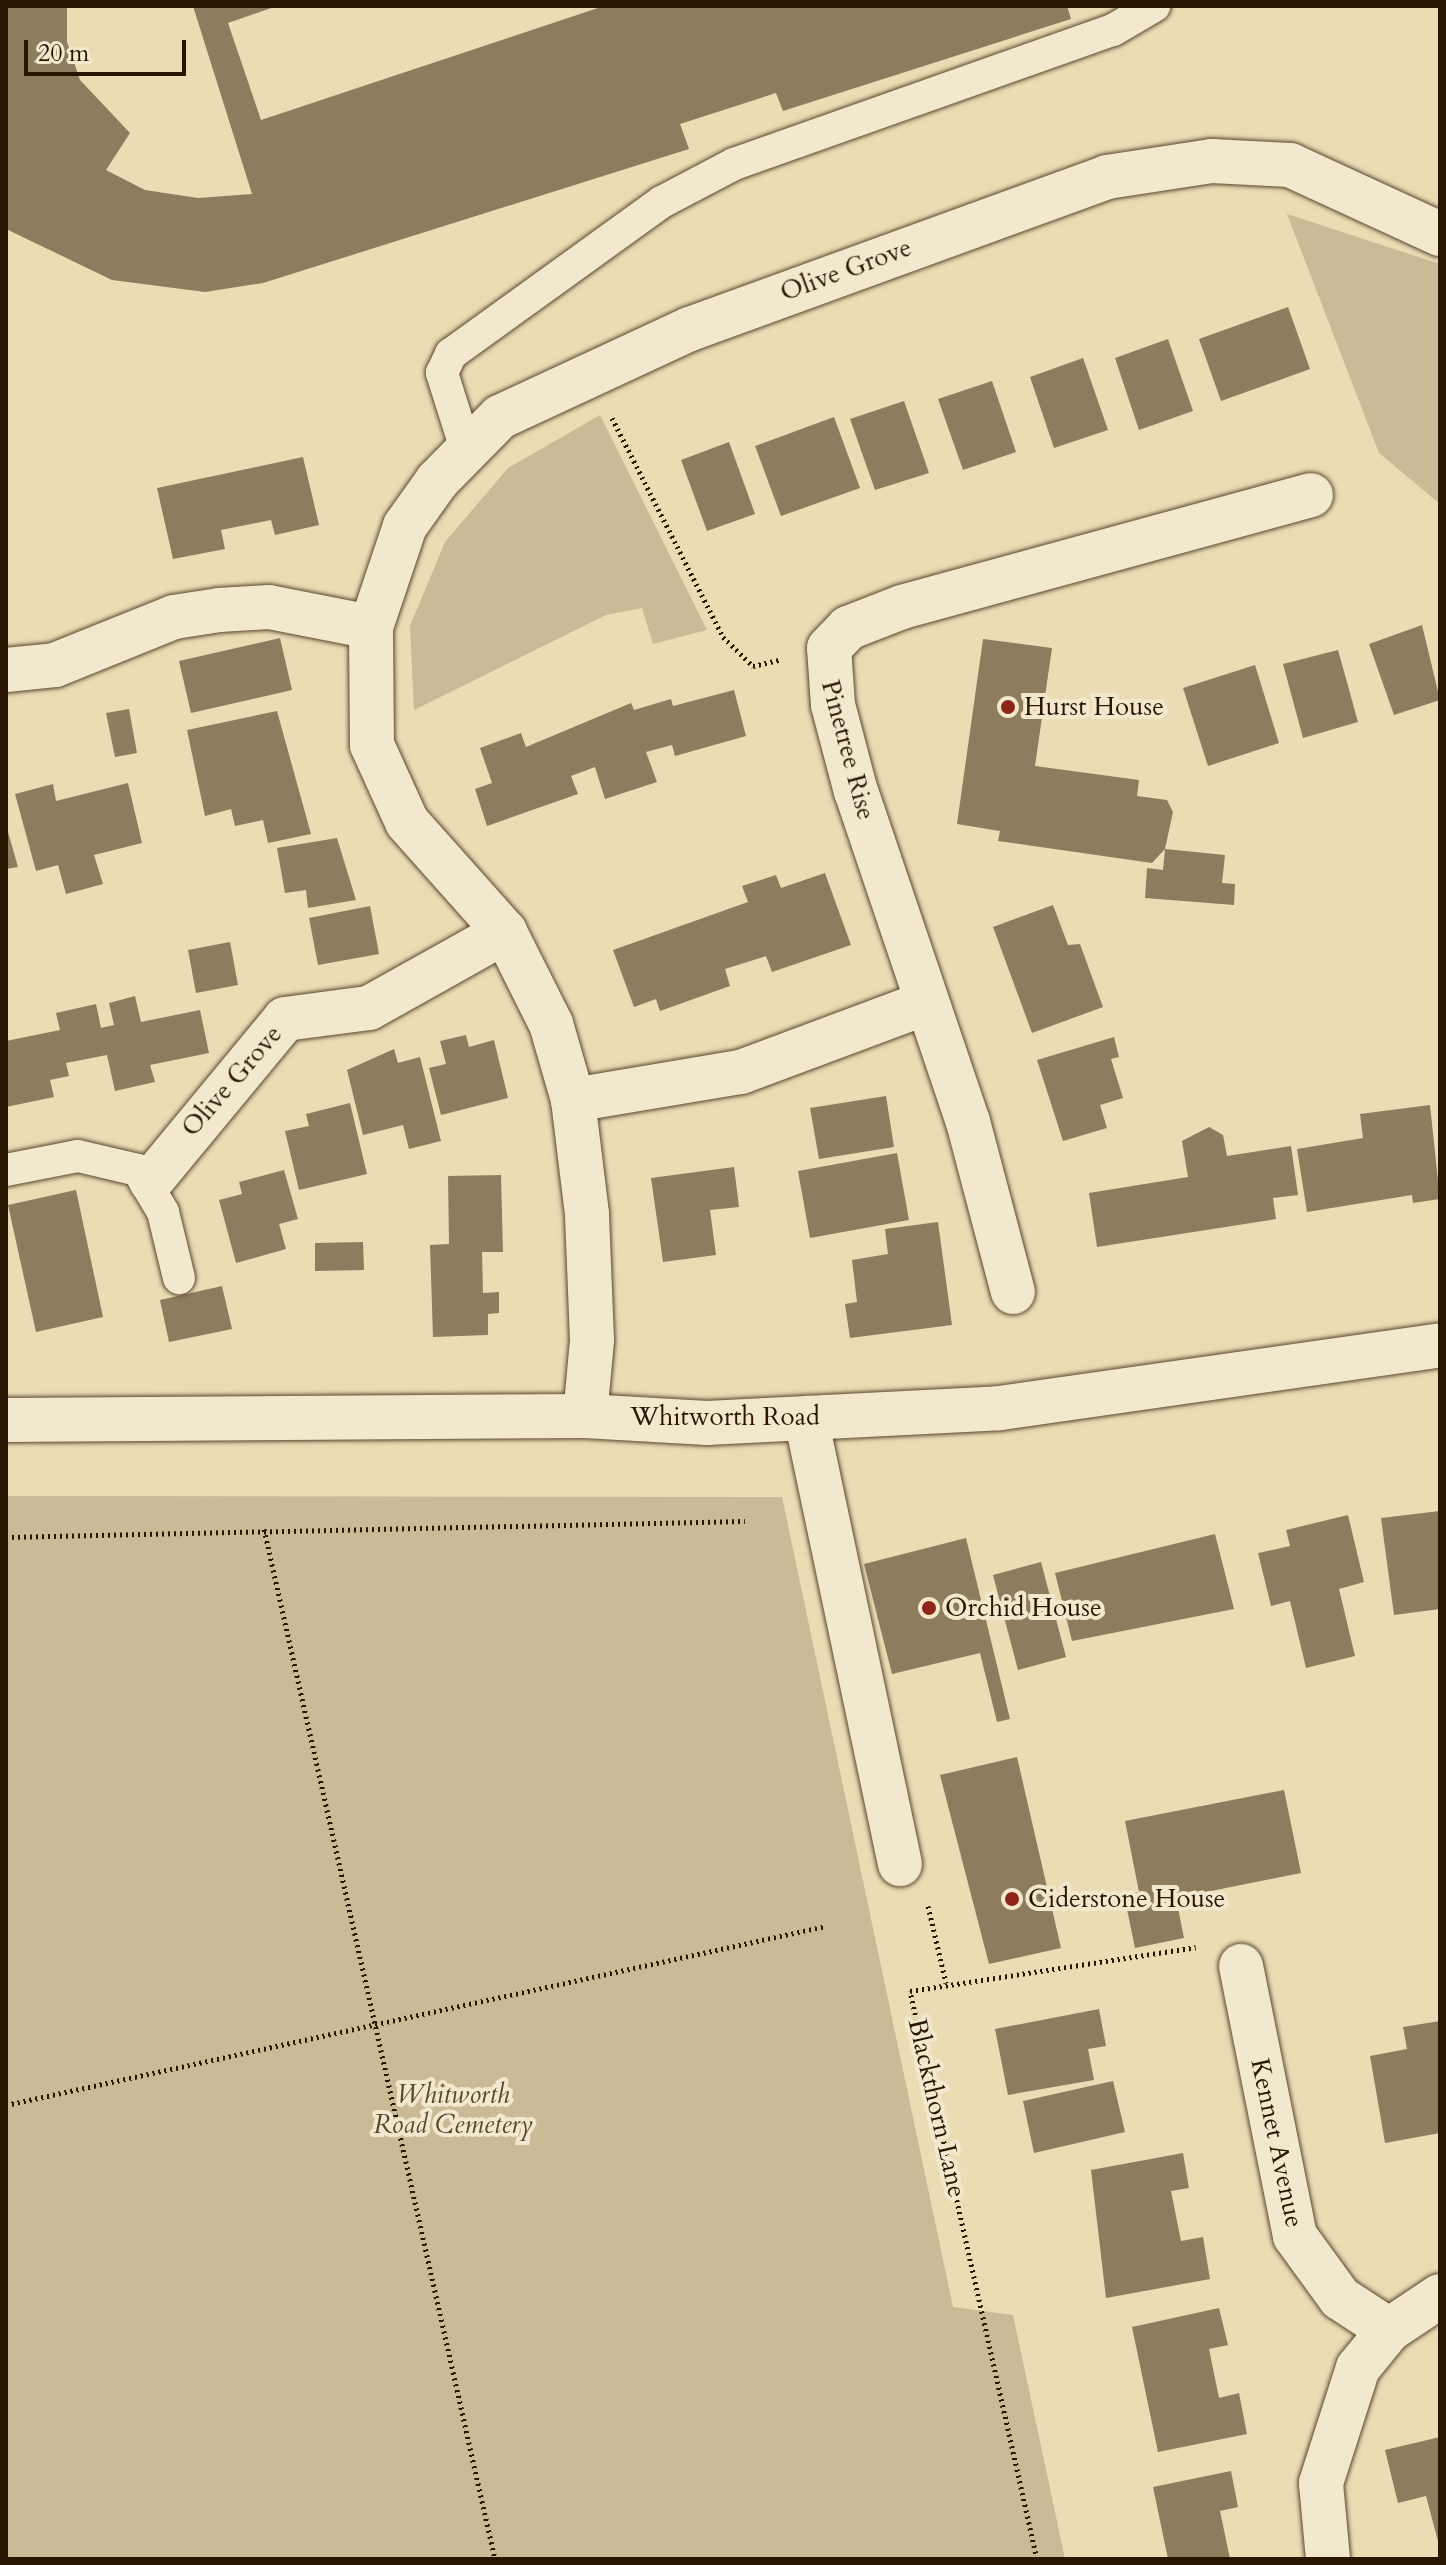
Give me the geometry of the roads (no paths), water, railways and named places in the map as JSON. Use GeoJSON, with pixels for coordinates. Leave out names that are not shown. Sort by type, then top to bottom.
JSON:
{"type":"FeatureCollection","features":[{"type":"Feature","properties":{"kind":"street","name":"Olive Grove"},"geometry":{"type":"LineString","coordinates":[[585,1416],[592,1333],[573,1100],[551,1024],[505,932],[431,853],[384,785],[367,706],[371,627],[405,526],[465,446],[500,417],[589,375],[900,249],[1107,177],[1162,166],[1290,165],[1440,234]]}},
{"type":"Feature","properties":{"kind":"street","name":"Pinetree Rise"},"geometry":{"type":"LineString","coordinates":[[1013,1292],[968,1122],[856,792],[833,705],[829,648],[848,628],[902,607],[1311,495]]}},
{"type":"Feature","properties":{"kind":"street"},"geometry":{"type":"LineString","coordinates":[[6,670],[55,665],[174,617],[219,610],[269,607],[371,627]]}},
{"type":"Feature","properties":{"kind":"street","name":"Olive Grove"},"geometry":{"type":"LineString","coordinates":[[151,1181],[285,1019],[369,1008],[505,932]]}},
{"type":"Feature","properties":{"kind":"street"},"geometry":{"type":"LineString","coordinates":[[573,1100],[741,1072],[926,1003]]}},
{"type":"Feature","properties":{"kind":"street","name":"Whitworth Road"},"geometry":{"type":"LineString","coordinates":[[6,1420],[585,1416],[707,1423],[1000,1408],[1440,1345]]}},
{"type":"Feature","properties":{"kind":"street"},"geometry":{"type":"LineString","coordinates":[[806,1418],[900,1864]]}},
{"type":"Feature","properties":{"kind":"street","name":"Kennet Avenue"},"geometry":{"type":"LineString","coordinates":[[1241,1966],[1295,2236],[1340,2298],[1389,2330]]}},
{"type":"Feature","properties":{"kind":"street"},"geometry":{"type":"LineString","coordinates":[[1328,2559],[1321,2483],[1336,2423],[1358,2368],[1389,2330],[1440,2296]]}},
{"type":"Feature","properties":{"kind":"lane"},"geometry":{"type":"LineString","coordinates":[[465,446],[442,373],[451,354],[662,202],[734,164],[1113,30],[1154,6]]}},
{"type":"Feature","properties":{"kind":"lane"},"geometry":{"type":"LineString","coordinates":[[6,1170],[100,1158],[122,1160],[151,1181],[179,1278]]}},
{"type":"Feature","properties":{"kind":"place","name":"Hurst House"},"geometry":{"type":"Point","coordinates":[1008,707]}},
{"type":"Feature","properties":{"kind":"place","name":"Orchid House"},"geometry":{"type":"Point","coordinates":[929,1608]}},
{"type":"Feature","properties":{"kind":"place","name":"Ciderstone House"},"geometry":{"type":"Point","coordinates":[1012,1899]}},
{"type":"Feature","properties":{"kind":"park label","name":"Whitworth Road Cemetery"},"geometry":{"type":"Point","coordinates":[453,2110]}}]}
